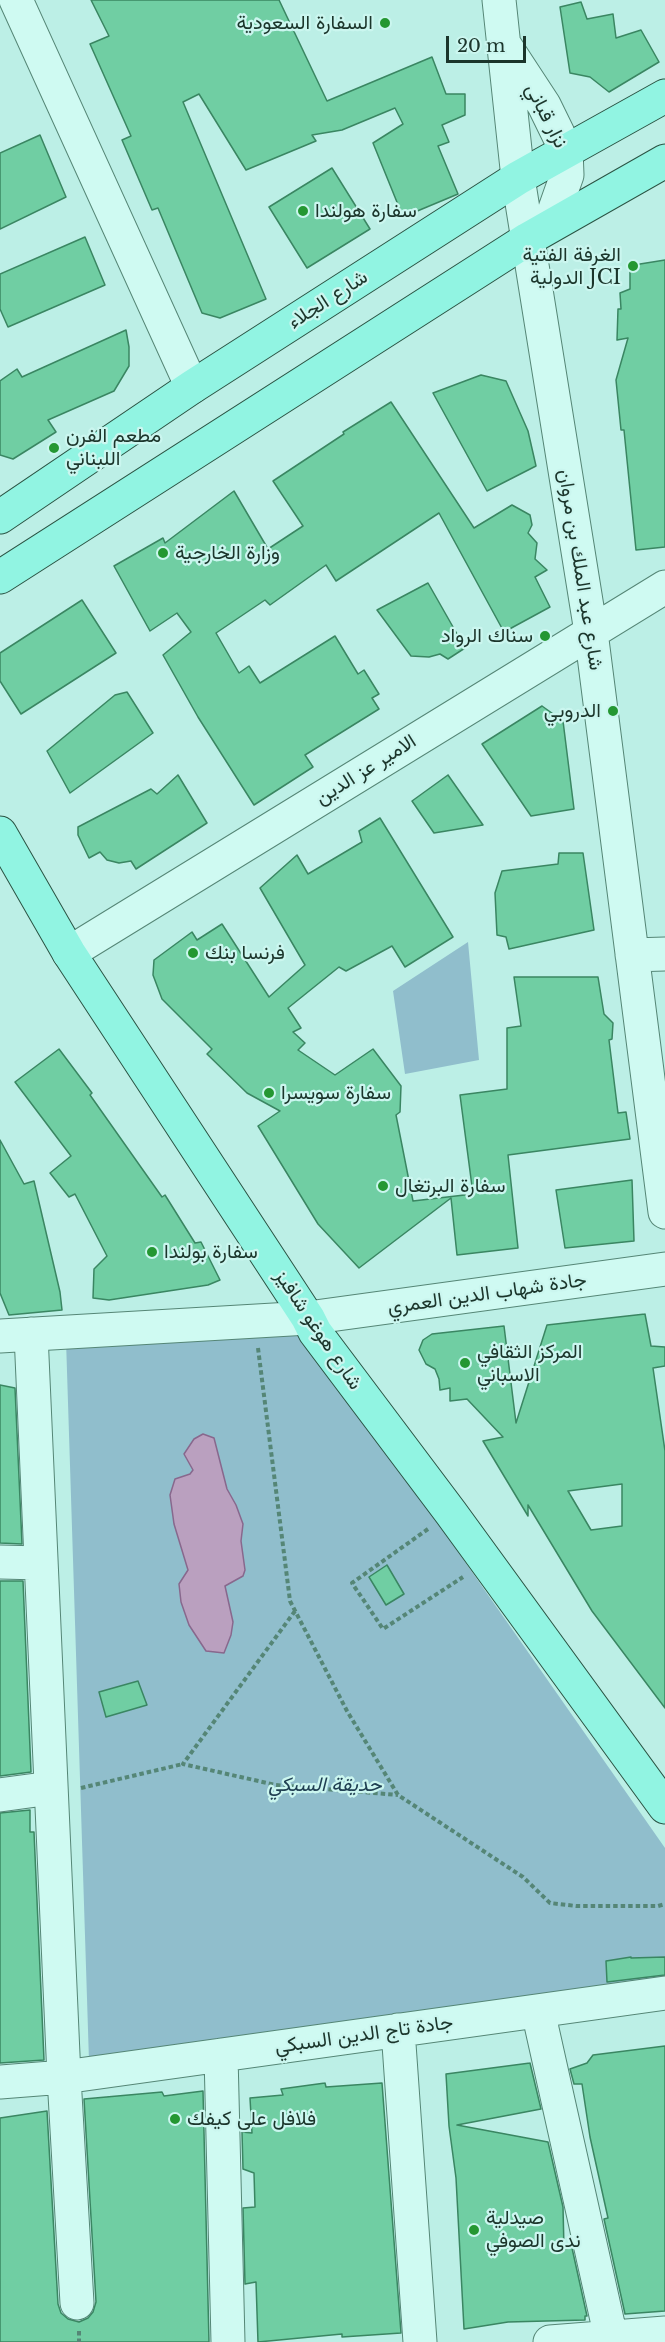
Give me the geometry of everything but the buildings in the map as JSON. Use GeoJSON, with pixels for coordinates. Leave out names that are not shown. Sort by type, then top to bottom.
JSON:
{"type":"FeatureCollection","features":[{"type":"Feature","properties":{"kind":"main road","name":"شارع الجلاء"},"geometry":{"type":"LineString","coordinates":[[0,516],[192,387],[518,178],[665,96]]}},
{"type":"Feature","properties":{"kind":"main road"},"geometry":{"type":"LineString","coordinates":[[0,577],[538,233],[665,161]]}},
{"type":"Feature","properties":{"kind":"main road","name":"شارع هوغو شافيز"},"geometry":{"type":"LineString","coordinates":[[0,833],[69,953],[309,1318],[315,1332],[451,1513],[665,1807]]}},
{"type":"Feature","properties":{"kind":"street"},"geometry":{"type":"LineString","coordinates":[[16,0],[192,387]]}},
{"type":"Feature","properties":{"kind":"street","name":"شارع عبد الملك بن مروان"},"geometry":{"type":"LineString","coordinates":[[499,0],[518,178],[538,233],[665,1212]]}},
{"type":"Feature","properties":{"kind":"street","name":"نزار قباني"},"geometry":{"type":"LineString","coordinates":[[505,46],[544,105],[566,150],[567,175],[538,233]]}},
{"type":"Feature","properties":{"kind":"street","name":"الامير عز الدين"},"geometry":{"type":"LineString","coordinates":[[69,953],[665,587]]}},
{"type":"Feature","properties":{"kind":"street"},"geometry":{"type":"LineString","coordinates":[[632,955],[665,954]]}},
{"type":"Feature","properties":{"kind":"street","name":"جادة شهاب الدين العمري"},"geometry":{"type":"LineString","coordinates":[[15,1335],[309,1318],[665,1269]]}},
{"type":"Feature","properties":{"kind":"street"},"geometry":{"type":"LineString","coordinates":[[15,1335],[40,1563],[77,2303]]}},
{"type":"Feature","properties":{"kind":"street"},"geometry":{"type":"LineString","coordinates":[[0,1562],[40,1563]]}},
{"type":"Feature","properties":{"kind":"street"},"geometry":{"type":"LineString","coordinates":[[0,1795],[51,1792]]}},
{"type":"Feature","properties":{"kind":"street","name":"جادة تاج الدين السبكي"},"geometry":{"type":"LineString","coordinates":[[0,2082],[64,2077],[665,1993]]}},
{"type":"Feature","properties":{"kind":"street"},"geometry":{"type":"LineString","coordinates":[[538,2011],[611,2340]]}},
{"type":"Feature","properties":{"kind":"street"},"geometry":{"type":"LineString","coordinates":[[398,2030],[420,2342]]}},
{"type":"Feature","properties":{"kind":"street"},"geometry":{"type":"LineString","coordinates":[[221,2055],[228,2342]]}},
{"type":"Feature","properties":{"kind":"street"},"geometry":{"type":"LineString","coordinates":[[550,2342],[611,2340],[665,2333]]}},
{"type":"Feature","properties":{"kind":"path"},"geometry":{"type":"LineString","coordinates":[[256,1341],[290,1601],[348,1710],[398,1795],[523,1877],[550,1903],[576,1906],[658,1906],[665,1904]]}},
{"type":"Feature","properties":{"kind":"path"},"geometry":{"type":"LineString","coordinates":[[451,1513],[351,1583],[383,1629],[486,1562]]}},
{"type":"Feature","properties":{"kind":"path"},"geometry":{"type":"LineString","coordinates":[[183,1764],[295,1611]]}},
{"type":"Feature","properties":{"kind":"path"},"geometry":{"type":"LineString","coordinates":[[51,1792],[183,1764],[276,1785],[398,1795]]}},
{"type":"Feature","properties":{"kind":"green space"},"geometry":{"type":"Polygon","coordinates":[[[468,942],[479,1060],[405,1074],[393,991],[468,942]]]}},
{"type":"Feature","properties":{"kind":"green space","name":"حديقة السبكي"},"geometry":{"type":"Polygon","coordinates":[[[298,1323],[665,1848],[665,1985],[89,2061],[66,1340],[298,1323]]]}},
{"type":"Feature","properties":{"kind":"shaded area"},"geometry":{"type":"Polygon","coordinates":[[[203,1434],[214,1438],[227,1489],[243,1524],[241,1541],[245,1570],[243,1576],[225,1586],[233,1622],[224,1653],[206,1651],[189,1625],[181,1602],[179,1584],[188,1570],[174,1524],[170,1495],[175,1479],[190,1474],[193,1470],[184,1454],[194,1439],[203,1434]]]}},
{"type":"Feature","properties":{"kind":"place","name":"السفارة السعودية"},"geometry":{"type":"Point","coordinates":[385,23]}},
{"type":"Feature","properties":{"kind":"place","name":"سفارة هولندا"},"geometry":{"type":"Point","coordinates":[303,211]}},
{"type":"Feature","properties":{"kind":"place","name":"الغرفة الفتية الدولية JCI"},"geometry":{"type":"Point","coordinates":[633,266]}},
{"type":"Feature","properties":{"kind":"place","name":"مطعم الفرن اللبناني"},"geometry":{"type":"Point","coordinates":[54,448]}},
{"type":"Feature","properties":{"kind":"place","name":"وزارة الخارجية"},"geometry":{"type":"Point","coordinates":[163,553]}},
{"type":"Feature","properties":{"kind":"place","name":"سناك الرواد"},"geometry":{"type":"Point","coordinates":[545,636]}},
{"type":"Feature","properties":{"kind":"place","name":"الدروبي"},"geometry":{"type":"Point","coordinates":[613,711]}},
{"type":"Feature","properties":{"kind":"place","name":"فرنسا بنك"},"geometry":{"type":"Point","coordinates":[193,953]}},
{"type":"Feature","properties":{"kind":"place","name":"سفارة سويسرا"},"geometry":{"type":"Point","coordinates":[269,1093]}},
{"type":"Feature","properties":{"kind":"place","name":"سفارة البرتغال"},"geometry":{"type":"Point","coordinates":[383,1186]}},
{"type":"Feature","properties":{"kind":"place","name":"سفارة بولندا"},"geometry":{"type":"Point","coordinates":[152,1252]}},
{"type":"Feature","properties":{"kind":"place","name":"المركز الثقافي الاسباني"},"geometry":{"type":"Point","coordinates":[465,1363]}},
{"type":"Feature","properties":{"kind":"place","name":"فلافل على كيفك"},"geometry":{"type":"Point","coordinates":[175,2119]}},
{"type":"Feature","properties":{"kind":"place","name":"صيدلية ندى الصوفي"},"geometry":{"type":"Point","coordinates":[474,2230]}}]}
